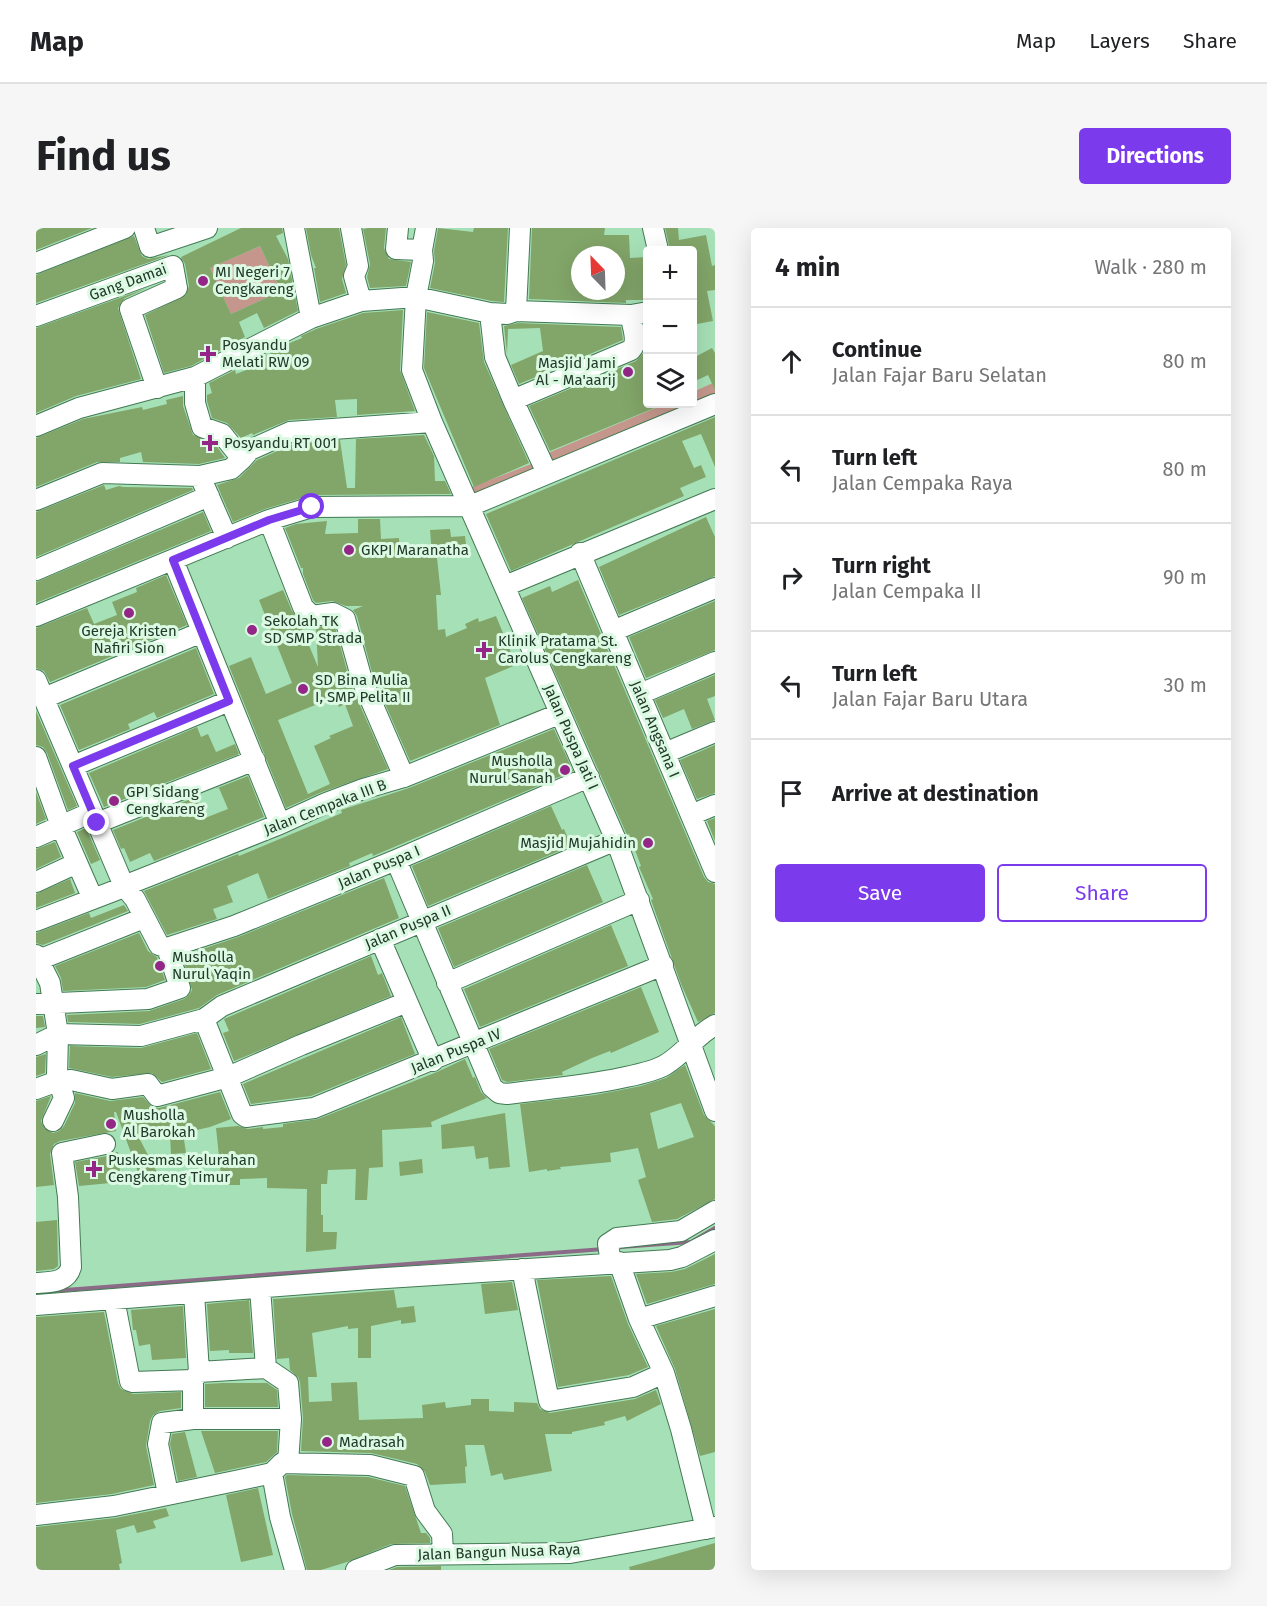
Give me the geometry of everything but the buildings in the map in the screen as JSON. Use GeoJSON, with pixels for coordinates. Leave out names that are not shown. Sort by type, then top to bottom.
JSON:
{"type":"FeatureCollection","features":[{"type":"Feature","properties":{"kind":"street"},"geometry":{"type":"LineString","coordinates":[[36,263],[72,243],[125,228]]}},
{"type":"Feature","properties":{"kind":"street"},"geometry":{"type":"LineString","coordinates":[[144,228],[150,247],[207,228]]}},
{"type":"Feature","properties":{"kind":"street"},"geometry":{"type":"LineString","coordinates":[[294,228],[310,318]]}},
{"type":"Feature","properties":{"kind":"street"},"geometry":{"type":"LineString","coordinates":[[351,228],[358,266],[354,276],[361,301]]}},
{"type":"Feature","properties":{"kind":"street"},"geometry":{"type":"LineString","coordinates":[[398,228],[396,249],[422,250]]}},
{"type":"Feature","properties":{"kind":"street","name":"Jalan Puspa Jati I"},"geometry":{"type":"LineString","coordinates":[[426,228],[416,297],[412,370],[432,422],[616,840],[715,1111]]}},
{"type":"Feature","properties":{"kind":"street"},"geometry":{"type":"LineString","coordinates":[[516,311],[520,228]]}},
{"type":"Feature","properties":{"kind":"street"},"geometry":{"type":"LineString","coordinates":[[654,228],[657,246]]}},
{"type":"Feature","properties":{"kind":"street","name":"Gang Damai"},"geometry":{"type":"LineString","coordinates":[[36,316],[173,266],[177,288],[130,309],[157,388]]}},
{"type":"Feature","properties":{"kind":"street"},"geometry":{"type":"LineString","coordinates":[[37,422],[79,408],[195,377],[310,318],[361,301],[416,297],[490,313],[507,314],[516,311],[640,314],[633,348],[513,400]]}},
{"type":"Feature","properties":{"kind":"street"},"geometry":{"type":"LineString","coordinates":[[490,313],[495,357],[547,472]]}},
{"type":"Feature","properties":{"kind":"street"},"geometry":{"type":"LineString","coordinates":[[195,377],[195,403],[202,428],[222,434],[242,459]]}},
{"type":"Feature","properties":{"kind":"street"},"geometry":{"type":"LineString","coordinates":[[36,616],[269,520],[312,507],[470,506],[715,404]]}},
{"type":"Feature","properties":{"kind":"street"},"geometry":{"type":"LineString","coordinates":[[36,500],[102,473],[200,476],[231,469],[250,450],[290,432],[432,422]]}},
{"type":"Feature","properties":{"kind":"street"},"geometry":{"type":"LineString","coordinates":[[200,476],[226,538]]}},
{"type":"Feature","properties":{"kind":"street"},"geometry":{"type":"LineString","coordinates":[[36,570],[209,496]]}},
{"type":"Feature","properties":{"kind":"street"},"geometry":{"type":"LineString","coordinates":[[505,586],[715,499]]}},
{"type":"Feature","properties":{"kind":"street"},"geometry":{"type":"LineString","coordinates":[[269,520],[303,607],[312,615],[333,614],[345,619],[362,681],[404,777]]}},
{"type":"Feature","properties":{"kind":"street","name":"Jalan Angsana I"},"geometry":{"type":"LineString","coordinates":[[580,553],[715,872]]}},
{"type":"Feature","properties":{"kind":"street"},"geometry":{"type":"LineString","coordinates":[[173,560],[280,824]]}},
{"type":"Feature","properties":{"kind":"street"},"geometry":{"type":"LineString","coordinates":[[613,631],[715,588]]}},
{"type":"Feature","properties":{"kind":"street"},"geometry":{"type":"LineString","coordinates":[[44,1004],[148,999],[180,988],[167,948],[159,945],[135,899],[121,887],[40,689],[202,632]]}},
{"type":"Feature","properties":{"kind":"street"},"geometry":{"type":"LineString","coordinates":[[640,694],[715,662]]}},
{"type":"Feature","properties":{"kind":"street"},"geometry":{"type":"LineString","coordinates":[[73,766],[229,701]]}},
{"type":"Feature","properties":{"kind":"street","name":"Jalan Cempaka III B"},"geometry":{"type":"LineString","coordinates":[[36,921],[363,789],[404,777],[560,714]]}},
{"type":"Feature","properties":{"kind":"street"},"geometry":{"type":"LineString","coordinates":[[665,753],[715,732]]}},
{"type":"Feature","properties":{"kind":"street"},"geometry":{"type":"LineString","coordinates":[[36,758],[41,789],[61,826],[92,897]]}},
{"type":"Feature","properties":{"kind":"street"},"geometry":{"type":"LineString","coordinates":[[36,837],[61,826],[94,817],[255,760]]}},
{"type":"Feature","properties":{"kind":"street","name":"Jalan Puspa I"},"geometry":{"type":"LineString","coordinates":[[167,948],[234,926],[396,860],[589,777]]}},
{"type":"Feature","properties":{"kind":"street"},"geometry":{"type":"LineString","coordinates":[[691,815],[715,805]]}},
{"type":"Feature","properties":{"kind":"street","name":"Jalan Puspa II"},"geometry":{"type":"LineString","coordinates":[[58,1034],[141,1036],[204,1019],[222,1006],[616,840]]}},
{"type":"Feature","properties":{"kind":"street"},"geometry":{"type":"LineString","coordinates":[[396,860],[492,1087],[499,1093],[507,1094],[594,1083],[628,1077],[665,1066],[691,1045],[701,1033],[715,1025]]}},
{"type":"Feature","properties":{"kind":"street"},"geometry":{"type":"LineString","coordinates":[[36,882],[77,863]]}},
{"type":"Feature","properties":{"kind":"street"},"geometry":{"type":"LineString","coordinates":[[447,983],[639,900]]}},
{"type":"Feature","properties":{"kind":"street"},"geometry":{"type":"LineString","coordinates":[[36,1283],[54,1282],[66,1277],[71,1267],[68,1197],[59,1136],[45,1124],[64,1098],[58,1080],[58,1034],[44,1004],[50,983],[37,959],[144,918]]}},
{"type":"Feature","properties":{"kind":"street"},"geometry":{"type":"LineString","coordinates":[[380,939],[433,1061]]}},
{"type":"Feature","properties":{"kind":"street","name":"Jalan Puspa IV"},"geometry":{"type":"LineString","coordinates":[[228,1077],[243,1116],[314,1108],[663,965]]}},
{"type":"Feature","properties":{"kind":"street"},"geometry":{"type":"LineString","coordinates":[[36,1089],[58,1080],[71,1080],[112,1089],[148,1084],[157,1096],[228,1077],[407,1002]]}},
{"type":"Feature","properties":{"kind":"street"},"geometry":{"type":"LineString","coordinates":[[204,1019],[228,1077]]}},
{"type":"Feature","properties":{"kind":"street"},"geometry":{"type":"LineString","coordinates":[[36,1045],[58,1034]]}},
{"type":"Feature","properties":{"kind":"street"},"geometry":{"type":"LineString","coordinates":[[62,1153],[105,1144]]}},
{"type":"Feature","properties":{"kind":"street"},"geometry":{"type":"LineString","coordinates":[[710,1528],[664,1373],[608,1244],[618,1238],[681,1231],[715,1211]]}},
{"type":"Feature","properties":{"kind":"street"},"geometry":{"type":"LineString","coordinates":[[36,1305],[522,1269],[612,1257],[670,1260],[682,1257],[715,1240]]}},
{"type":"Feature","properties":{"kind":"street"},"geometry":{"type":"LineString","coordinates":[[522,1269],[549,1401],[633,1387],[664,1373]]}},
{"type":"Feature","properties":{"kind":"street"},"geometry":{"type":"LineString","coordinates":[[260,1288],[266,1368]]}},
{"type":"Feature","properties":{"kind":"street"},"geometry":{"type":"LineString","coordinates":[[193,1419],[196,1376],[194,1293]]}},
{"type":"Feature","properties":{"kind":"street"},"geometry":{"type":"LineString","coordinates":[[639,1319],[715,1296]]}},
{"type":"Feature","properties":{"kind":"street"},"geometry":{"type":"LineString","coordinates":[[114,1299],[130,1381],[266,1368],[288,1383],[291,1419],[280,1468],[280,1517],[295,1570]]}},
{"type":"Feature","properties":{"kind":"street"},"geometry":{"type":"LineString","coordinates":[[168,1494],[158,1444],[162,1423],[193,1419],[291,1419]]}},
{"type":"Feature","properties":{"kind":"street"},"geometry":{"type":"LineString","coordinates":[[36,1515],[114,1506],[280,1468],[370,1465],[414,1476],[425,1511],[442,1534],[443,1554]]}},
{"type":"Feature","properties":{"kind":"street","name":"Jalan Bangun Nusa Raya"},"geometry":{"type":"LineString","coordinates":[[356,1570],[395,1555],[570,1553],[710,1528]]}},
{"type":"Feature","properties":{"kind":"shaded area"},"geometry":{"type":"Polygon","coordinates":[[[260,246],[281,291],[231,314],[210,268],[260,246]]]}},
{"type":"Feature","properties":{"kind":"shaded area"},"geometry":{"type":"Polygon","coordinates":[[[715,382],[715,401],[547,469],[541,456],[655,408],[697,408],[697,390],[715,382]]]}},
{"type":"Feature","properties":{"kind":"shaded area"},"geometry":{"type":"Polygon","coordinates":[[[539,461],[544,472],[475,501],[469,488],[539,461]]]}},
{"type":"Feature","properties":{"kind":"waterway"},"geometry":{"type":"LineString","coordinates":[[620,1247],[691,1242],[715,1228]]}},
{"type":"Feature","properties":{"kind":"waterway"},"geometry":{"type":"LineString","coordinates":[[52,1291],[604,1249]]}},
{"type":"Feature","properties":{"kind":"place","name":"MI Negeri 7 Cengkareng"},"geometry":{"type":"Point","coordinates":[203,281]}},
{"type":"Feature","properties":{"kind":"place","name":"Posyandu Melati RW 09"},"geometry":{"type":"Point","coordinates":[208,354]}},
{"type":"Feature","properties":{"kind":"place","name":"Masjid Jami Al - Ma'aarij"},"geometry":{"type":"Point","coordinates":[628,372]}},
{"type":"Feature","properties":{"kind":"place","name":"Posyandu RT 001"},"geometry":{"type":"Point","coordinates":[210,443]}},
{"type":"Feature","properties":{"kind":"place","name":"GKPI Maranatha"},"geometry":{"type":"Point","coordinates":[349,550]}},
{"type":"Feature","properties":{"kind":"place","name":"Gereja Kristen Nafiri Sion"},"geometry":{"type":"Point","coordinates":[129,613]}},
{"type":"Feature","properties":{"kind":"place","name":"Sekolah TK SD SMP Strada"},"geometry":{"type":"Point","coordinates":[252,630]}},
{"type":"Feature","properties":{"kind":"place","name":"Klinik Pratama St. Carolus Cengkareng"},"geometry":{"type":"Point","coordinates":[484,650]}},
{"type":"Feature","properties":{"kind":"place","name":"SD Bina Mulia I, SMP Pelita II"},"geometry":{"type":"Point","coordinates":[303,689]}},
{"type":"Feature","properties":{"kind":"place","name":"Musholla Nurul Sanah"},"geometry":{"type":"Point","coordinates":[565,770]}},
{"type":"Feature","properties":{"kind":"place","name":"GPI Sidang Cengkareng"},"geometry":{"type":"Point","coordinates":[114,801]}},
{"type":"Feature","properties":{"kind":"place","name":"Masjid Mujahidin"},"geometry":{"type":"Point","coordinates":[648,843]}},
{"type":"Feature","properties":{"kind":"place","name":"Musholla Nurul Yaqin"},"geometry":{"type":"Point","coordinates":[160,966]}},
{"type":"Feature","properties":{"kind":"place","name":"Musholla Al Barokah"},"geometry":{"type":"Point","coordinates":[111,1124]}},
{"type":"Feature","properties":{"kind":"place","name":"Puskesmas Kelurahan Cengkareng Timur"},"geometry":{"type":"Point","coordinates":[94,1169]}},
{"type":"Feature","properties":{"kind":"place","name":"Madrasah"},"geometry":{"type":"Point","coordinates":[327,1442]}},
{"type":"Feature","properties":{"kind":"route"},"geometry":{"type":"LineString","coordinates":[[97,823],[73,766],[229,701],[173,560],[269,520],[312,507]]}}]}
